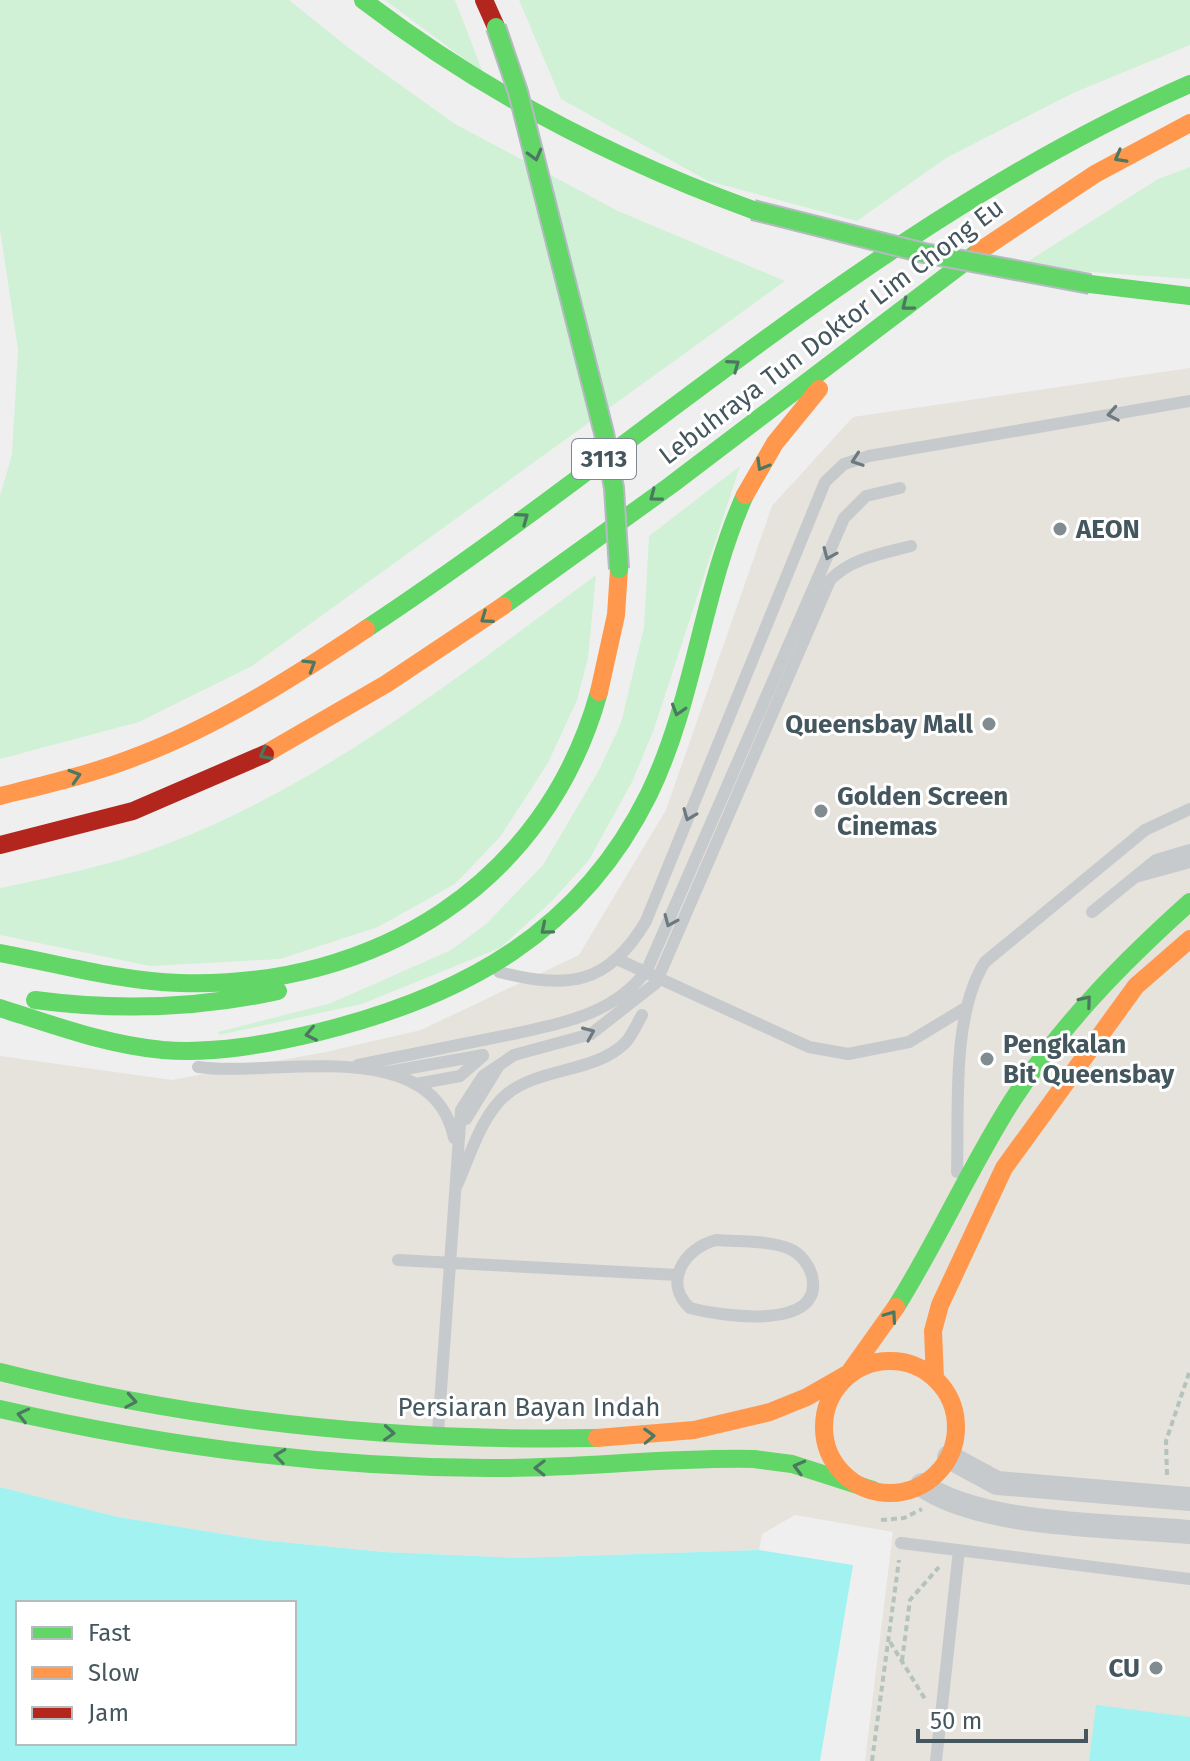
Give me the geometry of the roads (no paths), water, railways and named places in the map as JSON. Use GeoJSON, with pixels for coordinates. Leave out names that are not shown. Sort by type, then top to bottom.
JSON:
{"type":"FeatureCollection","features":[{"type":"Feature","properties":{"kind":"main road"},"geometry":{"type":"LineString","coordinates":[[363,0],[486,84],[559,125],[694,190],[753,210],[924,253],[1090,284],[1190,296]]}},
{"type":"Feature","properties":{"kind":"main road"},"geometry":{"type":"LineString","coordinates":[[0,995],[103,1010],[214,1006],[313,983],[348,970],[395,947],[479,887],[520,843],[564,779],[583,742],[606,675],[615,629],[619,569],[614,488],[592,380],[518,92],[484,0]]}},
{"type":"Feature","properties":{"kind":"main road","name":"Lebuhraya Tun Doktor Lim Chong Eu"},"geometry":{"type":"LineString","coordinates":[[0,796],[59,782],[147,752],[247,703],[309,666],[449,572],[917,231],[1032,158],[1132,108],[1190,84]]}},
{"type":"Feature","properties":{"kind":"main road","name":"Lebuhraya Tun Doktor Lim Chong Eu"},"geometry":{"type":"LineString","coordinates":[[0,845],[40,837],[172,797],[309,731],[428,658],[573,558],[1008,227],[1090,174],[1190,123]]}},
{"type":"Feature","properties":{"kind":"main road"},"geometry":{"type":"LineString","coordinates":[[0,1008],[108,1040],[182,1051],[274,1042],[388,1013],[441,994],[521,951],[559,919],[594,881],[624,840],[650,793],[741,503],[782,430],[863,339]]}},
{"type":"Feature","properties":{"kind":"main road","name":"Persiaran Bayan Indah"},"geometry":{"type":"LineString","coordinates":[[0,1372],[120,1399],[235,1418],[343,1430],[438,1436],[660,1437],[780,1409],[844,1379],[913,1285],[956,1199],[1027,1077],[1088,997],[1190,902]]}},
{"type":"Feature","properties":{"kind":"main road"},"geometry":{"type":"LineString","coordinates":[[0,953],[138,979],[202,983],[254,979],[390,942],[449,910]]}},
{"type":"Feature","properties":{"kind":"main road"},"geometry":{"type":"LineString","coordinates":[[935,1379],[933,1331],[940,1305],[1004,1168],[1136,986],[1190,939]]}},
{"type":"Feature","properties":{"kind":"main road"},"geometry":{"type":"LineString","coordinates":[[0,1409],[134,1436],[309,1460],[555,1468],[751,1460],[804,1467],[873,1490],[898,1492],[922,1485],[937,1473],[949,1457],[955,1436],[955,1415],[948,1395],[935,1379],[919,1367],[900,1361],[879,1361],[860,1367],[844,1379],[832,1395],[825,1413],[829,1453],[855,1483],[873,1490]]}},
{"type":"Feature","properties":{"kind":"street"},"geometry":{"type":"LineString","coordinates":[[949,1457],[997,1483],[1180,1499]]}},
{"type":"Feature","properties":{"kind":"street"},"geometry":{"type":"LineString","coordinates":[[922,1485],[942,1499],[978,1512],[1190,1532]]}},
{"type":"Feature","properties":{"kind":"lane"},"geometry":{"type":"LineString","coordinates":[[489,970],[539,982],[563,982],[619,960],[646,921],[825,482],[844,464],[869,456],[1190,401]]}},
{"type":"Feature","properties":{"kind":"lane"},"geometry":{"type":"LineString","coordinates":[[108,1040],[159,1060],[225,1071],[351,1066],[498,1038],[595,1013],[637,984],[647,970],[844,518],[866,496],[900,488]]}},
{"type":"Feature","properties":{"kind":"lane"},"geometry":{"type":"LineString","coordinates":[[438,1436],[456,1149],[465,1099],[483,1076],[514,1055],[591,1034],[656,983],[830,580],[843,568],[861,559],[911,546]]}},
{"type":"Feature","properties":{"kind":"lane"},"geometry":{"type":"LineString","coordinates":[[956,1199],[961,1058],[967,1007],[976,976],[985,962],[1145,830],[1190,809]]}},
{"type":"Feature","properties":{"kind":"lane"},"geometry":{"type":"LineString","coordinates":[[1092,912],[1168,854],[1190,850]]}},
{"type":"Feature","properties":{"kind":"lane"},"geometry":{"type":"LineString","coordinates":[[1136,877],[1190,862]]}},
{"type":"Feature","properties":{"kind":"lane"},"geometry":{"type":"LineString","coordinates":[[619,960],[809,1047],[848,1054],[909,1042],[967,1007]]}},
{"type":"Feature","properties":{"kind":"lane"},"geometry":{"type":"LineString","coordinates":[[453,1196],[474,1145],[504,1096],[523,1084],[614,1051],[627,1041],[642,1015]]}},
{"type":"Feature","properties":{"kind":"lane"},"geometry":{"type":"LineString","coordinates":[[416,1084],[460,1076],[498,1038]]}},
{"type":"Feature","properties":{"kind":"lane"},"geometry":{"type":"LineString","coordinates":[[385,1073],[483,1055]]}},
{"type":"Feature","properties":{"kind":"lane"},"geometry":{"type":"LineString","coordinates":[[351,1066],[416,1084],[438,1100],[451,1124],[456,1149]]}},
{"type":"Feature","properties":{"kind":"lane"},"geometry":{"type":"LineString","coordinates":[[716,1240],[787,1247],[805,1261],[814,1285],[808,1302],[791,1314],[698,1310],[684,1302],[678,1275],[689,1252],[716,1240]]}},
{"type":"Feature","properties":{"kind":"lane"},"geometry":{"type":"LineString","coordinates":[[398,1260],[678,1275]]}},
{"type":"Feature","properties":{"kind":"lane"},"geometry":{"type":"LineString","coordinates":[[901,1543],[1190,1579]]}},
{"type":"Feature","properties":{"kind":"lane"},"geometry":{"type":"LineString","coordinates":[[936,1761],[956,1550]]}},
{"type":"Feature","properties":{"kind":"water"},"geometry":{"type":"Polygon","coordinates":[[[0,1487],[118,1517],[261,1540],[385,1552],[519,1558],[759,1550],[853,1565],[820,1761],[0,1761],[0,1487]]]}},
{"type":"Feature","properties":{"kind":"water"},"geometry":{"type":"Polygon","coordinates":[[[1096,1705],[1190,1717],[1190,1761],[1089,1761],[1096,1705]]]}},
{"type":"Feature","properties":{"kind":"place","name":"AEON"},"geometry":{"type":"Point","coordinates":[1060,529]}},
{"type":"Feature","properties":{"kind":"place","name":"Queensbay Mall"},"geometry":{"type":"Point","coordinates":[989,724]}},
{"type":"Feature","properties":{"kind":"place","name":"Golden Screen Cinemas"},"geometry":{"type":"Point","coordinates":[821,811]}},
{"type":"Feature","properties":{"kind":"place","name":"Pengkalan Bit Queensbay"},"geometry":{"type":"Point","coordinates":[987,1059]}},
{"type":"Feature","properties":{"kind":"place","name":"CU"},"geometry":{"type":"Point","coordinates":[1156,1668]}}]}
